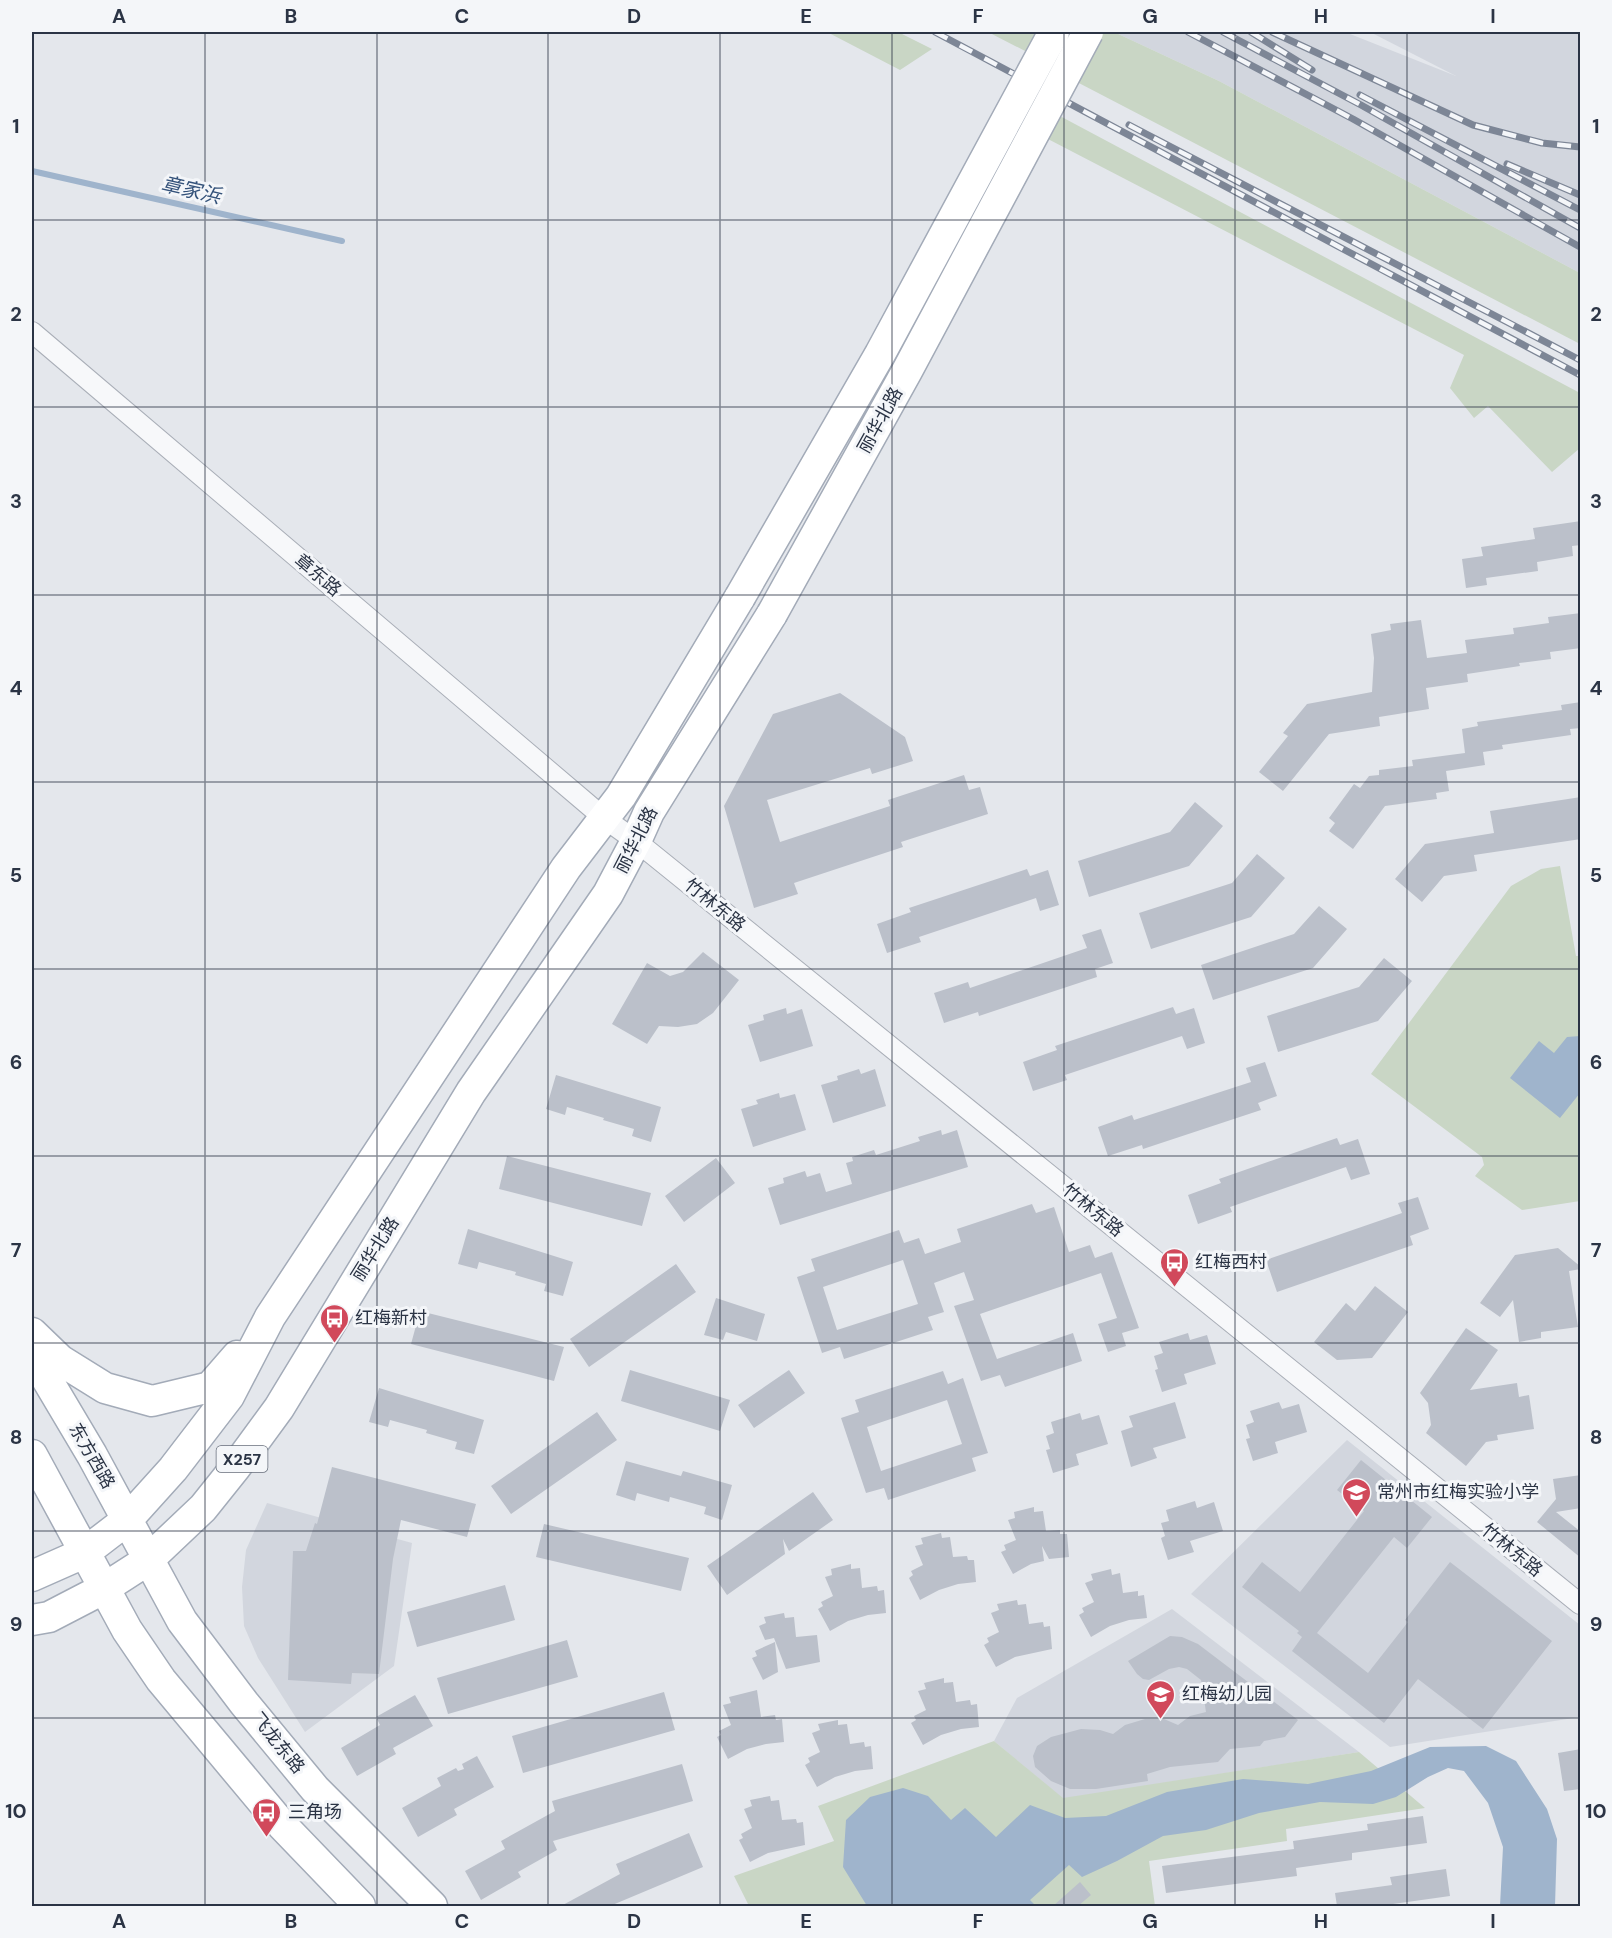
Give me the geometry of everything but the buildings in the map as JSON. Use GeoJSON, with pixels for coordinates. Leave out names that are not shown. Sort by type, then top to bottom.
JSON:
{"type":"FeatureCollection","features":[{"type":"Feature","properties":{"kind":"main road","name":"丽华北路"},"geometry":{"type":"LineString","coordinates":[[32,1576],[84,1553],[127,1520],[173,1469],[229,1396],[270,1317],[566,868],[621,796],[740,597],[880,354],[1054,32]]}},
{"type":"Feature","properties":{"kind":"main road","name":"丽华北路"},"geometry":{"type":"LineString","coordinates":[[32,1620],[49,1617],[103,1589],[148,1560],[203,1508],[279,1408],[471,1092],[608,894],[649,812],[772,614],[907,371],[1088,32]]}},
{"type":"Feature","properties":{"kind":"main road"},"geometry":{"type":"LineString","coordinates":[[32,1334],[60,1360],[105,1388],[152,1401],[210,1387],[270,1317]]}},
{"type":"Feature","properties":{"kind":"main road","name":"东方西路"},"geometry":{"type":"LineString","coordinates":[[32,1354],[92,1455],[148,1560]]}},
{"type":"Feature","properties":{"kind":"main road"},"geometry":{"type":"LineString","coordinates":[[32,1455],[103,1589],[127,1630],[162,1680],[282,1825],[360,1906]]}},
{"type":"Feature","properties":{"kind":"main road","name":"飞龙东路"},"geometry":{"type":"LineString","coordinates":[[148,1560],[182,1621],[244,1703],[315,1789],[432,1906]]}},
{"type":"Feature","properties":{"kind":"street","name":"章东路"},"geometry":{"type":"LineString","coordinates":[[32,332],[604,818]]}},
{"type":"Feature","properties":{"kind":"street","name":"竹林东路"},"geometry":{"type":"LineString","coordinates":[[604,818],[636,841],[1581,1604]]}},
{"type":"Feature","properties":{"kind":"shaded area"},"geometry":{"type":"Polygon","coordinates":[[[1114,32],[1345,32],[1456,76],[1370,32],[1580,32],[1580,273],[1219,81],[1114,32]]]}},
{"type":"Feature","properties":{"kind":"shaded area","name":"常州市红梅实验小学"},"geometry":{"type":"Polygon","coordinates":[[[1347,1440],[1580,1625],[1580,1717],[1390,1747],[1191,1594],[1347,1440]]]}},
{"type":"Feature","properties":{"kind":"shaded area"},"geometry":{"type":"Polygon","coordinates":[[[267,1503],[412,1543],[394,1666],[305,1732],[258,1658],[244,1626],[242,1587],[246,1550],[267,1503]]]}},
{"type":"Feature","properties":{"kind":"shaded area","name":"红梅幼儿园"},"geometry":{"type":"Polygon","coordinates":[[[1172,1609],[1359,1752],[1063,1799],[994,1741],[1017,1698],[1172,1609]]]}},
{"type":"Feature","properties":{"kind":"green space"},"geometry":{"type":"Polygon","coordinates":[[[827,32],[898,32],[932,49],[900,70],[827,32]]]}},
{"type":"Feature","properties":{"kind":"green space"},"geometry":{"type":"Polygon","coordinates":[[[988,32],[1038,32],[1027,52],[988,32]]]}},
{"type":"Feature","properties":{"kind":"green space"},"geometry":{"type":"Polygon","coordinates":[[[1100,32],[1114,32],[1219,81],[1580,273],[1580,344],[1075,81],[1100,32]]]}},
{"type":"Feature","properties":{"kind":"green space"},"geometry":{"type":"Polygon","coordinates":[[[1058,115],[1580,393],[1580,448],[1552,472],[1488,406],[1474,418],[1450,388],[1464,355],[1046,138],[1058,115]]]}},
{"type":"Feature","properties":{"kind":"green space"},"geometry":{"type":"Polygon","coordinates":[[[1560,866],[1576,956],[1580,956],[1580,1201],[1522,1210],[1475,1176],[1484,1165],[1482,1157],[1371,1074],[1511,886],[1541,869],[1560,866]]]}},
{"type":"Feature","properties":{"kind":"green space"},"geometry":{"type":"Polygon","coordinates":[[[994,1741],[1063,1798],[1359,1752],[1425,1808],[1286,1829],[1287,1841],[1149,1861],[1155,1906],[749,1906],[734,1876],[834,1841],[818,1806],[994,1741]]]}},
{"type":"Feature","properties":{"kind":"water"},"geometry":{"type":"Polygon","coordinates":[[[1580,1036],[1580,1093],[1560,1118],[1510,1078],[1539,1041],[1554,1053],[1567,1037],[1580,1036]]]}},
{"type":"Feature","properties":{"kind":"water"},"geometry":{"type":"Polygon","coordinates":[[[1486,1746],[1516,1761],[1547,1809],[1557,1839],[1555,1906],[1500,1906],[1503,1847],[1488,1803],[1464,1771],[1448,1768],[1428,1777],[1396,1797],[1373,1804],[1320,1802],[1259,1813],[1206,1830],[1163,1836],[1082,1877],[1069,1865],[1030,1900],[1036,1906],[867,1906],[843,1867],[846,1820],[870,1797],[903,1788],[928,1796],[951,1820],[965,1808],[996,1837],[1030,1805],[1065,1818],[1106,1816],[1167,1792],[1243,1779],[1308,1784],[1371,1771],[1430,1747],[1486,1746]]]}},
{"type":"Feature","properties":{"kind":"waterway","name":"章家浜"},"geometry":{"type":"LineString","coordinates":[[32,171],[342,241]]}},
{"type":"Feature","properties":{"kind":"railway"},"geometry":{"type":"LineString","coordinates":[[935,32],[1580,375]]}},
{"type":"Feature","properties":{"kind":"railway"},"geometry":{"type":"LineString","coordinates":[[1188,32],[1353,119],[1580,247]]}},
{"type":"Feature","properties":{"kind":"railway"},"geometry":{"type":"LineString","coordinates":[[1223,32],[1361,105],[1580,228]]}},
{"type":"Feature","properties":{"kind":"railway"},"geometry":{"type":"LineString","coordinates":[[1251,32],[1312,70]]}},
{"type":"Feature","properties":{"kind":"railway"},"geometry":{"type":"LineString","coordinates":[[1272,32],[1473,125],[1542,143],[1580,147]]}},
{"type":"Feature","properties":{"kind":"railway"},"geometry":{"type":"LineString","coordinates":[[1360,95],[1580,210]]}},
{"type":"Feature","properties":{"kind":"railway"},"geometry":{"type":"LineString","coordinates":[[1129,125],[1580,360]]}},
{"type":"Feature","properties":{"kind":"railway"},"geometry":{"type":"LineString","coordinates":[[1507,164],[1580,195]]}},
{"type":"Feature","properties":{"kind":"place","name":"红梅西村"},"geometry":{"type":"Point","coordinates":[1174,1288]}},
{"type":"Feature","properties":{"kind":"place","name":"红梅新村"},"geometry":{"type":"Point","coordinates":[334,1344]}},
{"type":"Feature","properties":{"kind":"place","name":"常州市红梅实验小学"},"geometry":{"type":"Point","coordinates":[1356,1518]}},
{"type":"Feature","properties":{"kind":"place","name":"红梅幼儿园"},"geometry":{"type":"Point","coordinates":[1161,1720]}},
{"type":"Feature","properties":{"kind":"place","name":"三角场"},"geometry":{"type":"Point","coordinates":[267,1838]}}]}
